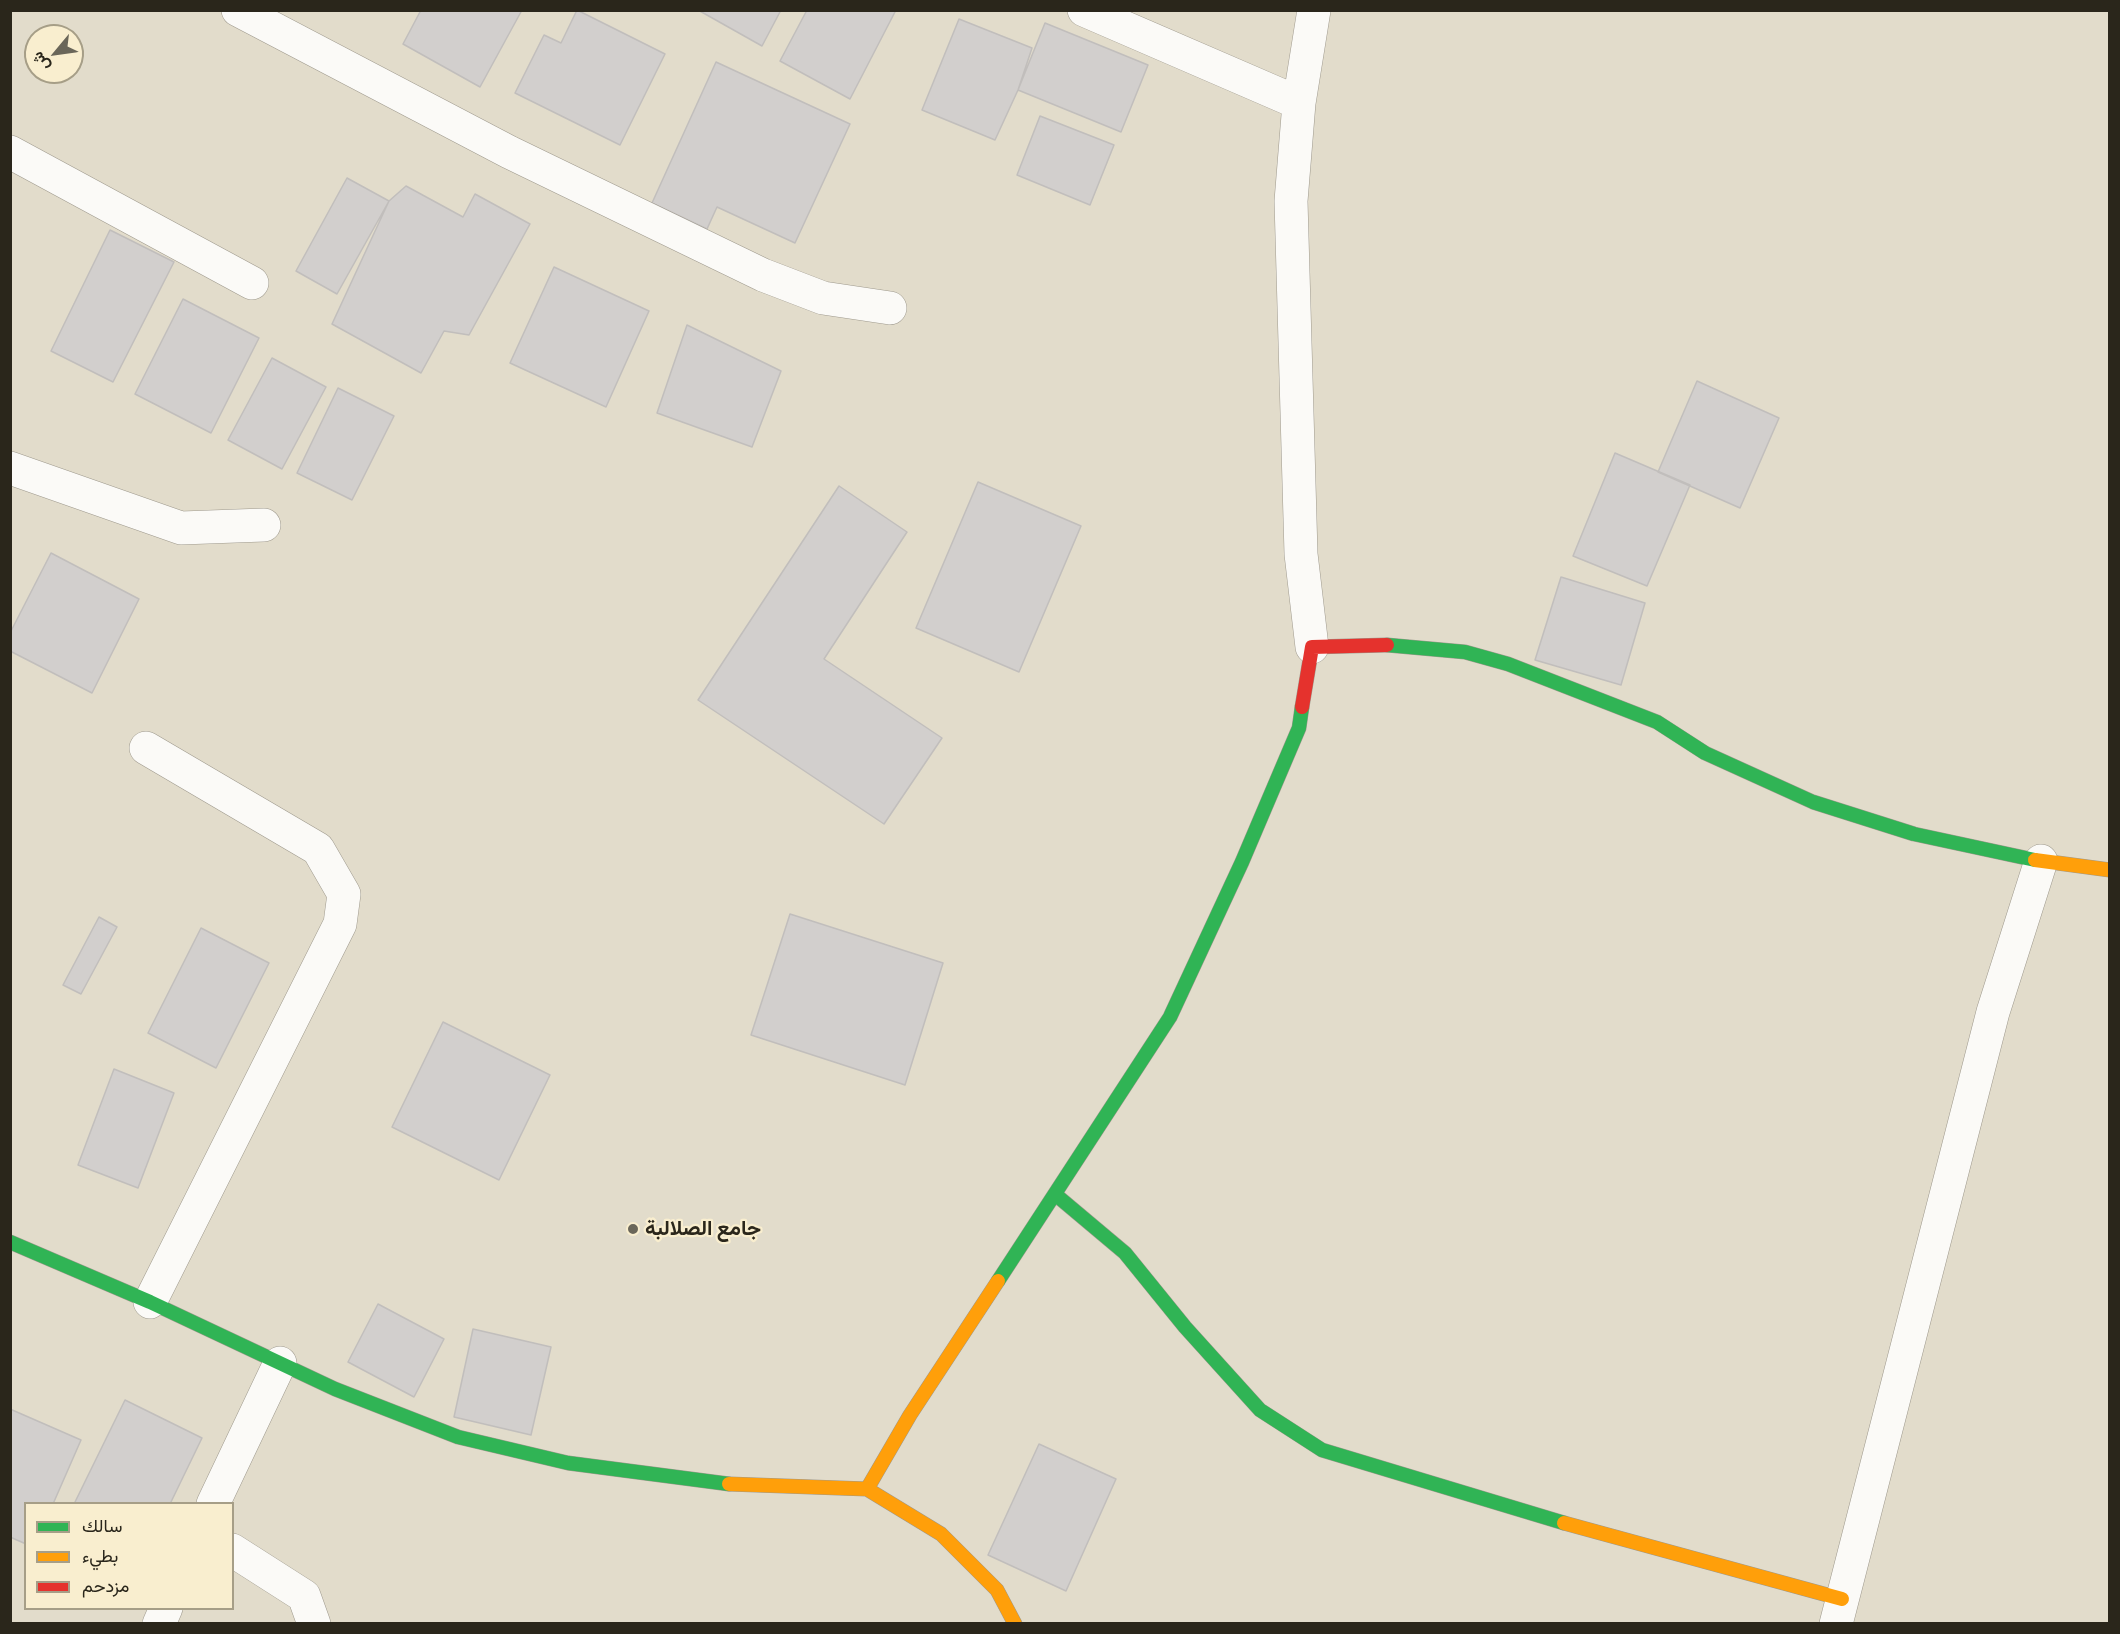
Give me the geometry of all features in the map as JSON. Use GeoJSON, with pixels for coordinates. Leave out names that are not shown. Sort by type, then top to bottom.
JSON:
{"type":"FeatureCollection","features":[{"type":"Feature","properties":{"kind":"street"},"geometry":{"type":"LineString","coordinates":[[238,10],[509,152],[763,275],[824,297],[890,309]]}},
{"type":"Feature","properties":{"kind":"street"},"geometry":{"type":"LineString","coordinates":[[1084,10],[1299,103]]}},
{"type":"Feature","properties":{"kind":"street"},"geometry":{"type":"LineString","coordinates":[[867,1489],[910,1415],[1056,1195],[1175,1007],[1242,862],[1299,728],[1312,647],[1301,554],[1291,201],[1299,103],[1314,10]]}},
{"type":"Feature","properties":{"kind":"street"},"geometry":{"type":"LineString","coordinates":[[10,152],[252,283]]}},
{"type":"Feature","properties":{"kind":"street"},"geometry":{"type":"LineString","coordinates":[[10,468],[181,528],[264,525]]}},
{"type":"Feature","properties":{"kind":"street"},"geometry":{"type":"LineString","coordinates":[[1312,647],[1396,645],[1465,652],[1508,664],[1657,722],[1705,753],[1813,802],[1914,834],[2041,861],[2109,870]]}},
{"type":"Feature","properties":{"kind":"street"},"geometry":{"type":"LineString","coordinates":[[146,748],[318,849],[344,894],[339,924],[150,1302]]}},
{"type":"Feature","properties":{"kind":"street"},"geometry":{"type":"LineString","coordinates":[[1056,1195],[1125,1253],[1185,1327],[1260,1410],[1322,1450],[1839,1611],[1993,1012],[2041,861]]}},
{"type":"Feature","properties":{"kind":"street"},"geometry":{"type":"LineString","coordinates":[[10,1242],[150,1302],[335,1389],[458,1437],[568,1463],[716,1483],[867,1489],[941,1534],[997,1590],[1014,1623]]}},
{"type":"Feature","properties":{"kind":"street"},"geometry":{"type":"LineString","coordinates":[[213,1502],[280,1363]]}},
{"type":"Feature","properties":{"kind":"street"},"geometry":{"type":"LineString","coordinates":[[234,1551],[304,1596],[314,1623]]}},
{"type":"Feature","properties":{"kind":"building"},"geometry":{"type":"Polygon","coordinates":[[[421,10],[522,10],[480,87],[403,44],[421,10]]]}},
{"type":"Feature","properties":{"kind":"building"},"geometry":{"type":"Polygon","coordinates":[[[577,10],[665,54],[620,145],[515,93],[544,35],[561,43],[577,10]]]}},
{"type":"Feature","properties":{"kind":"building"},"geometry":{"type":"Polygon","coordinates":[[[698,10],[781,10],[762,46],[698,10]]]}},
{"type":"Feature","properties":{"kind":"building"},"geometry":{"type":"Polygon","coordinates":[[[807,10],[896,10],[850,99],[780,61],[807,10]]]}},
{"type":"Feature","properties":{"kind":"building"},"geometry":{"type":"Polygon","coordinates":[[[959,19],[1032,48],[1018,90],[995,140],[922,110],[959,19]]]}},
{"type":"Feature","properties":{"kind":"building"},"geometry":{"type":"Polygon","coordinates":[[[1045,23],[1148,65],[1121,132],[1018,90],[1045,23]]]}},
{"type":"Feature","properties":{"kind":"building"},"geometry":{"type":"Polygon","coordinates":[[[716,62],[850,124],[795,243],[717,207],[707,229],[652,203],[716,62]]]}},
{"type":"Feature","properties":{"kind":"building"},"geometry":{"type":"Polygon","coordinates":[[[1040,116],[1114,145],[1090,205],[1017,175],[1040,116]]]}},
{"type":"Feature","properties":{"kind":"building"},"geometry":{"type":"Polygon","coordinates":[[[347,178],[389,201],[337,294],[296,271],[347,178]]]}},
{"type":"Feature","properties":{"kind":"building"},"geometry":{"type":"Polygon","coordinates":[[[406,186],[463,217],[475,194],[530,224],[469,335],[444,331],[421,373],[332,324],[389,201],[406,186]]]}},
{"type":"Feature","properties":{"kind":"building"},"geometry":{"type":"Polygon","coordinates":[[[110,230],[174,262],[113,382],[51,351],[110,230]]]}},
{"type":"Feature","properties":{"kind":"building"},"geometry":{"type":"Polygon","coordinates":[[[554,267],[649,311],[606,407],[510,363],[554,267]]]}},
{"type":"Feature","properties":{"kind":"building"},"geometry":{"type":"Polygon","coordinates":[[[183,299],[259,338],[211,433],[135,394],[183,299]]]}},
{"type":"Feature","properties":{"kind":"building"},"geometry":{"type":"Polygon","coordinates":[[[687,325],[781,371],[752,447],[657,413],[687,325]]]}},
{"type":"Feature","properties":{"kind":"building"},"geometry":{"type":"Polygon","coordinates":[[[272,358],[326,387],[282,469],[228,440],[272,358]]]}},
{"type":"Feature","properties":{"kind":"building"},"geometry":{"type":"Polygon","coordinates":[[[1697,381],[1779,418],[1740,508],[1658,472],[1697,381]]]}},
{"type":"Feature","properties":{"kind":"building"},"geometry":{"type":"Polygon","coordinates":[[[338,388],[394,416],[352,500],[297,473],[338,388]]]}},
{"type":"Feature","properties":{"kind":"building"},"geometry":{"type":"Polygon","coordinates":[[[1615,453],[1690,485],[1647,586],[1573,556],[1615,453]]]}},
{"type":"Feature","properties":{"kind":"building"},"geometry":{"type":"Polygon","coordinates":[[[978,482],[1081,526],[1019,672],[916,628],[978,482]]]}},
{"type":"Feature","properties":{"kind":"building"},"geometry":{"type":"Polygon","coordinates":[[[839,486],[907,532],[824,659],[942,738],[884,824],[698,700],[839,486]]]}},
{"type":"Feature","properties":{"kind":"building"},"geometry":{"type":"Polygon","coordinates":[[[51,553],[139,599],[92,693],[10,651],[10,633],[51,553]]]}},
{"type":"Feature","properties":{"kind":"building"},"geometry":{"type":"Polygon","coordinates":[[[1561,577],[1645,603],[1621,685],[1535,660],[1561,577]]]}},
{"type":"Feature","properties":{"kind":"building"},"geometry":{"type":"Polygon","coordinates":[[[790,914],[943,963],[905,1085],[751,1035],[790,914]]]}},
{"type":"Feature","properties":{"kind":"building"},"geometry":{"type":"Polygon","coordinates":[[[99,917],[117,927],[81,994],[63,985],[99,917]]]}},
{"type":"Feature","properties":{"kind":"building"},"geometry":{"type":"Polygon","coordinates":[[[201,928],[269,963],[216,1068],[148,1033],[201,928]]]}},
{"type":"Feature","properties":{"kind":"building"},"geometry":{"type":"Polygon","coordinates":[[[443,1022],[550,1075],[499,1180],[392,1127],[443,1022]]]}},
{"type":"Feature","properties":{"kind":"building"},"geometry":{"type":"Polygon","coordinates":[[[114,1069],[174,1093],[138,1188],[78,1165],[114,1069]]]}},
{"type":"Feature","properties":{"kind":"building"},"geometry":{"type":"Polygon","coordinates":[[[378,1304],[444,1339],[414,1397],[348,1362],[378,1304]]]}},
{"type":"Feature","properties":{"kind":"building"},"geometry":{"type":"Polygon","coordinates":[[[473,1329],[551,1347],[531,1435],[454,1417],[473,1329]]]}},
{"type":"Feature","properties":{"kind":"building"},"geometry":{"type":"Polygon","coordinates":[[[125,1400],[202,1438],[171,1502],[75,1502],[125,1400]]]}},
{"type":"Feature","properties":{"kind":"building"},"geometry":{"type":"Polygon","coordinates":[[[10,1409],[81,1440],[54,1502],[24,1502],[24,1543],[10,1537],[10,1409]]]}},
{"type":"Feature","properties":{"kind":"building"},"geometry":{"type":"Polygon","coordinates":[[[1039,1444],[1116,1479],[1066,1591],[988,1555],[1039,1444]]]}},
{"type":"Feature","properties":{"kind":"traffic: fast"},"geometry":{"type":"LineString","coordinates":[[1387,645],[1465,652],[1508,664],[1657,722],[1705,753],[1813,802],[1914,834],[2035,860]]}},
{"type":"Feature","properties":{"kind":"traffic: fast"},"geometry":{"type":"LineString","coordinates":[[998,1281],[1170,1017],[1242,862],[1299,728],[1302,707]]}},
{"type":"Feature","properties":{"kind":"traffic: fast"},"geometry":{"type":"LineString","coordinates":[[1056,1195],[1125,1253],[1185,1327],[1260,1410],[1322,1450],[1564,1523]]}},
{"type":"Feature","properties":{"kind":"traffic: fast"},"geometry":{"type":"LineString","coordinates":[[10,1242],[150,1302],[335,1389],[458,1437],[568,1463],[729,1484]]}},
{"type":"Feature","properties":{"kind":"traffic: slow"},"geometry":{"type":"LineString","coordinates":[[2035,860],[2110,870]]}},
{"type":"Feature","properties":{"kind":"traffic: slow"},"geometry":{"type":"LineString","coordinates":[[867,1489],[910,1415],[998,1281]]}},
{"type":"Feature","properties":{"kind":"traffic: slow"},"geometry":{"type":"LineString","coordinates":[[729,1484],[867,1489],[941,1534],[997,1590],[1015,1624]]}},
{"type":"Feature","properties":{"kind":"traffic: slow"},"geometry":{"type":"LineString","coordinates":[[1564,1523],[1842,1599]]}},
{"type":"Feature","properties":{"kind":"traffic: jam"},"geometry":{"type":"LineString","coordinates":[[1302,707],[1312,647],[1387,645]]}},
{"type":"Feature","properties":{"kind":"place","name":"جامع الصلالبة"},"geometry":{"type":"Point","coordinates":[633,1229]}}]}
